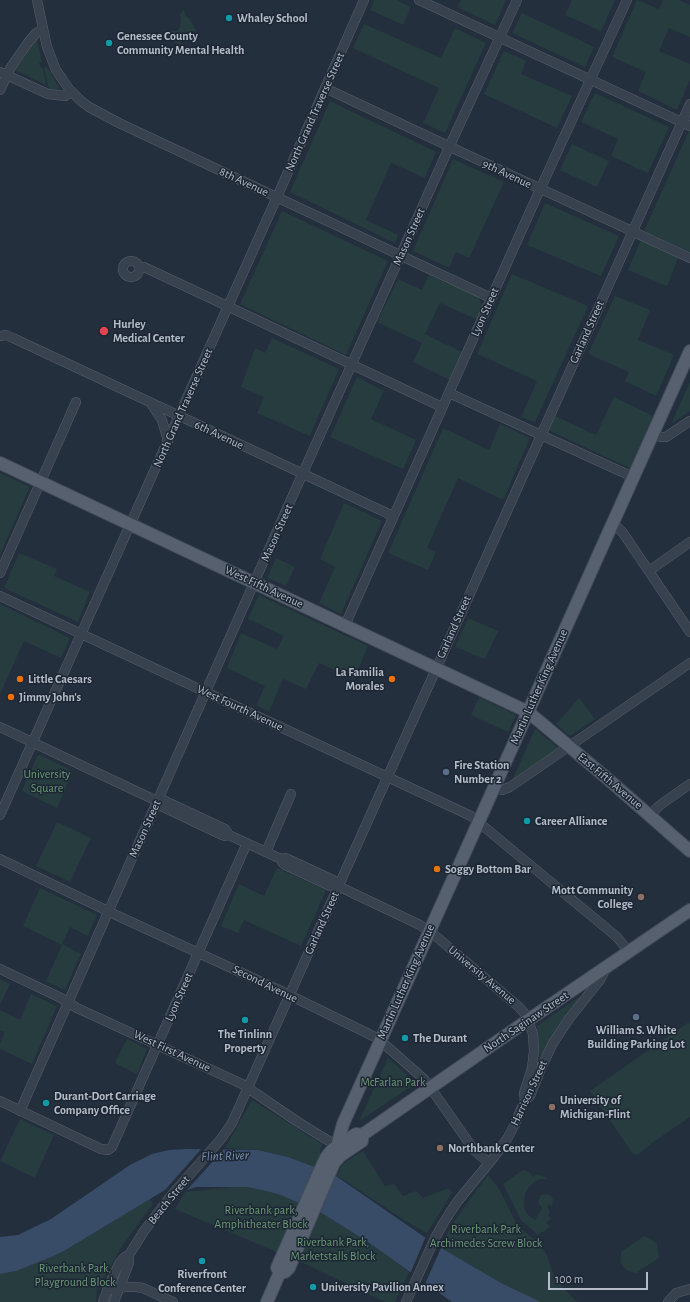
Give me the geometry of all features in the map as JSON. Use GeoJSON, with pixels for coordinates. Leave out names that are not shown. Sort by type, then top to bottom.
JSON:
{"type":"FeatureCollection","features":[{"type":"Feature","properties":{"kind":"main road","name":"Martin Luther King Avenue"},"geometry":{"type":"LineString","coordinates":[[339,1150],[342,1124],[690,351]]}},
{"type":"Feature","properties":{"kind":"main road","name":"West Fifth Avenue"},"geometry":{"type":"LineString","coordinates":[[0,463],[528,712]]}},
{"type":"Feature","properties":{"kind":"main road","name":"East Fifth Avenue"},"geometry":{"type":"LineString","coordinates":[[528,712],[650,815],[690,851]]}},
{"type":"Feature","properties":{"kind":"main road","name":"North Saginaw Street"},"geometry":{"type":"LineString","coordinates":[[339,1150],[356,1134],[362,1135],[690,910]]}},
{"type":"Feature","properties":{"kind":"main road"},"geometry":{"type":"LineString","coordinates":[[267,1302],[280,1272],[278,1270],[278,1266],[294,1242],[326,1168],[328,1154],[339,1150]]}},
{"type":"Feature","properties":{"kind":"street","name":"8th Avenue"},"geometry":{"type":"LineString","coordinates":[[37,0],[43,29],[54,66],[63,82],[71,92],[85,104],[115,121],[491,298]]}},
{"type":"Feature","properties":{"kind":"street","name":"North Grand Traverse Street"},"geometry":{"type":"LineString","coordinates":[[0,816],[364,0]]}},
{"type":"Feature","properties":{"kind":"street"},"geometry":{"type":"LineString","coordinates":[[419,0],[686,124]]}},
{"type":"Feature","properties":{"kind":"street","name":"Mason Street"},"geometry":{"type":"LineString","coordinates":[[20,1111],[254,582],[449,147],[517,0]]}},
{"type":"Feature","properties":{"kind":"street","name":"Lyon Street"},"geometry":{"type":"LineString","coordinates":[[345,625],[540,189],[627,0]]}},
{"type":"Feature","properties":{"kind":"street"},"geometry":{"type":"LineString","coordinates":[[0,90],[4,73],[32,36],[39,30],[43,29]]}},
{"type":"Feature","properties":{"kind":"street"},"geometry":{"type":"LineString","coordinates":[[4,73],[51,95],[65,96],[71,92]]}},
{"type":"Feature","properties":{"kind":"street","name":"9th Avenue"},"geometry":{"type":"LineString","coordinates":[[325,88],[690,258]]}},
{"type":"Feature","properties":{"kind":"street","name":"Garland Street"},"geometry":{"type":"LineString","coordinates":[[213,1148],[228,1129],[290,996],[540,435],[633,232],[686,124],[690,104]]}},
{"type":"Feature","properties":{"kind":"street"},"geometry":{"type":"LineString","coordinates":[[138,267],[143,266],[442,407]]}},
{"type":"Feature","properties":{"kind":"street","name":"6th Avenue"},"geometry":{"type":"LineString","coordinates":[[0,336],[6,335],[393,516]]}},
{"type":"Feature","properties":{"kind":"street"},"geometry":{"type":"LineString","coordinates":[[449,393],[633,477]]}},
{"type":"Feature","properties":{"kind":"street"},"geometry":{"type":"LineString","coordinates":[[0,573],[76,402]]}},
{"type":"Feature","properties":{"kind":"street"},"geometry":{"type":"LineString","coordinates":[[151,403],[162,420],[168,441]]}},
{"type":"Feature","properties":{"kind":"street"},"geometry":{"type":"LineString","coordinates":[[653,434],[666,437],[690,421]]}},
{"type":"Feature","properties":{"kind":"street"},"geometry":{"type":"LineString","coordinates":[[612,525],[623,532],[690,632]]}},
{"type":"Feature","properties":{"kind":"street"},"geometry":{"type":"LineString","coordinates":[[649,571],[690,542]]}},
{"type":"Feature","properties":{"kind":"street","name":"West Fourth Avenue"},"geometry":{"type":"LineString","coordinates":[[0,596],[467,814],[617,937],[629,952]]}},
{"type":"Feature","properties":{"kind":"street"},"geometry":{"type":"LineString","coordinates":[[494,788],[500,790],[506,789],[690,663]]}},
{"type":"Feature","properties":{"kind":"street","name":"University Avenue"},"geometry":{"type":"LineString","coordinates":[[0,727],[157,801],[161,806],[222,835],[229,835],[281,859],[285,865],[332,886],[338,886],[420,925],[429,931],[524,1012],[533,1034],[534,1052],[532,1068],[524,1093],[525,1100]]}},
{"type":"Feature","properties":{"kind":"street"},"geometry":{"type":"LineString","coordinates":[[650,815],[660,805],[690,784]]}},
{"type":"Feature","properties":{"kind":"street"},"geometry":{"type":"LineString","coordinates":[[266,852],[291,794]]}},
{"type":"Feature","properties":{"kind":"street","name":"Lyon Street"},"geometry":{"type":"LineString","coordinates":[[20,1111],[101,1149],[109,1150],[114,1144],[247,843]]}},
{"type":"Feature","properties":{"kind":"street","name":"Second Avenue"},"geometry":{"type":"LineString","coordinates":[[0,859],[108,911],[199,952],[380,1040],[420,1075],[431,1088],[474,1150],[489,1163]]}},
{"type":"Feature","properties":{"kind":"street","name":"Harrison Street"},"geometry":{"type":"LineString","coordinates":[[406,1302],[435,1238],[453,1209],[511,1132],[525,1100],[530,1096],[545,1059],[558,1035],[600,980],[604,972],[604,968]]}},
{"type":"Feature","properties":{"kind":"street","name":"West First Avenue"},"geometry":{"type":"LineString","coordinates":[[0,969],[248,1087],[339,1150]]}},
{"type":"Feature","properties":{"kind":"street"},"geometry":{"type":"LineString","coordinates":[[0,1101],[20,1111]]}},
{"type":"Feature","properties":{"kind":"street","name":"Beach Street"},"geometry":{"type":"LineString","coordinates":[[104,1302],[107,1290],[120,1262],[129,1255],[151,1222],[176,1190],[213,1148]]}},
{"type":"Feature","properties":{"kind":"street","name":"Beach Street"},"geometry":{"type":"LineString","coordinates":[[114,1302],[129,1263],[129,1255]]}},
{"type":"Feature","properties":{"kind":"street"},"geometry":{"type":"LineString","coordinates":[[107,1290],[129,1287],[140,1288],[173,1302]]}},
{"type":"Feature","properties":{"kind":"street"},"geometry":{"type":"LineString","coordinates":[[668,1302],[676,1293],[690,1289]]}},
{"type":"Feature","properties":{"kind":"green space"},"geometry":{"type":"Polygon","coordinates":[[[374,0],[396,0],[411,7],[403,25],[370,10],[374,0]]]}},
{"type":"Feature","properties":{"kind":"green space"},"geometry":{"type":"Polygon","coordinates":[[[461,0],[506,0],[495,25],[457,7],[461,0]]]}},
{"type":"Feature","properties":{"kind":"green space"},"geometry":{"type":"Polygon","coordinates":[[[572,0],[615,0],[601,31],[565,15],[572,0]]]}},
{"type":"Feature","properties":{"kind":"green space"},"geometry":{"type":"Polygon","coordinates":[[[637,0],[659,9],[663,0],[679,0],[690,5],[690,37],[669,28],[659,51],[690,64],[690,80],[677,110],[638,91],[646,72],[612,57],[637,0]]]}},
{"type":"Feature","properties":{"kind":"green space"},"geometry":{"type":"Polygon","coordinates":[[[184,10],[185,15],[189,18],[196,30],[187,32],[180,45],[171,40],[169,33],[172,31],[177,31],[180,27],[181,17],[179,15],[184,10]]]}},
{"type":"Feature","properties":{"kind":"green space"},"geometry":{"type":"Polygon","coordinates":[[[522,13],[594,47],[585,67],[512,33],[522,13]]]}},
{"type":"Feature","properties":{"kind":"green space"},"geometry":{"type":"Polygon","coordinates":[[[364,24],[441,58],[455,28],[486,43],[445,133],[423,123],[439,88],[353,48],[364,24]]]}},
{"type":"Feature","properties":{"kind":"green space"},"geometry":{"type":"Polygon","coordinates":[[[37,39],[42,62],[39,63],[41,68],[43,68],[46,85],[15,70],[37,39]]]}},
{"type":"Feature","properties":{"kind":"green space"},"geometry":{"type":"Polygon","coordinates":[[[504,51],[526,61],[521,74],[572,96],[557,128],[484,94],[504,51]]]}},
{"type":"Feature","properties":{"kind":"green space"},"geometry":{"type":"Polygon","coordinates":[[[47,67],[59,87],[57,91],[49,90],[44,68],[47,67]]]}},
{"type":"Feature","properties":{"kind":"green space"},"geometry":{"type":"Polygon","coordinates":[[[595,93],[669,127],[648,173],[611,156],[618,139],[581,122],[595,93]]]}},
{"type":"Feature","properties":{"kind":"green space"},"geometry":{"type":"Polygon","coordinates":[[[330,101],[436,152],[425,178],[391,163],[366,220],[398,235],[395,243],[290,192],[330,101]]]}},
{"type":"Feature","properties":{"kind":"green space"},"geometry":{"type":"Polygon","coordinates":[[[690,131],[690,252],[644,231],[690,131]]]}},
{"type":"Feature","properties":{"kind":"green space"},"geometry":{"type":"Polygon","coordinates":[[[572,144],[609,161],[597,187],[560,170],[572,144]]]}},
{"type":"Feature","properties":{"kind":"green space"},"geometry":{"type":"Polygon","coordinates":[[[453,159],[504,182],[469,258],[456,252],[449,268],[413,251],[453,159]]]}},
{"type":"Feature","properties":{"kind":"green space"},"geometry":{"type":"Polygon","coordinates":[[[545,203],[619,236],[601,276],[527,245],[545,203]]]}},
{"type":"Feature","properties":{"kind":"green space"},"geometry":{"type":"Polygon","coordinates":[[[282,211],[388,261],[346,355],[240,304],[282,211]]]}},
{"type":"Feature","properties":{"kind":"green space"},"geometry":{"type":"Polygon","coordinates":[[[641,240],[678,258],[667,286],[628,270],[641,240]]]}},
{"type":"Feature","properties":{"kind":"green space"},"geometry":{"type":"Polygon","coordinates":[[[512,274],[588,306],[535,422],[521,417],[537,381],[477,354],[512,274]]]}},
{"type":"Feature","properties":{"kind":"green space"},"geometry":{"type":"Polygon","coordinates":[[[429,275],[478,297],[483,306],[478,320],[440,303],[425,334],[462,352],[452,381],[413,362],[422,343],[377,322],[398,279],[422,290],[429,275]]]}},
{"type":"Feature","properties":{"kind":"green space"},"geometry":{"type":"Polygon","coordinates":[[[615,296],[650,310],[638,340],[674,355],[656,396],[625,381],[629,372],[588,354],[615,296]]]}},
{"type":"Feature","properties":{"kind":"green space"},"geometry":{"type":"Polygon","coordinates":[[[272,338],[339,369],[310,436],[257,413],[264,397],[241,387],[255,348],[265,353],[272,338]]]}},
{"type":"Feature","properties":{"kind":"green space"},"geometry":{"type":"Polygon","coordinates":[[[357,377],[384,391],[371,419],[416,440],[403,469],[330,437],[357,377]]]}},
{"type":"Feature","properties":{"kind":"green space"},"geometry":{"type":"Polygon","coordinates":[[[690,382],[690,411],[671,424],[690,382]]]}},
{"type":"Feature","properties":{"kind":"green space"},"geometry":{"type":"Polygon","coordinates":[[[614,397],[653,416],[630,468],[548,430],[555,416],[596,435],[614,397]]]}},
{"type":"Feature","properties":{"kind":"green space"},"geometry":{"type":"Polygon","coordinates":[[[500,424],[530,438],[503,500],[458,478],[427,548],[436,552],[428,570],[388,553],[443,428],[489,450],[500,424]]]}},
{"type":"Feature","properties":{"kind":"green space"},"geometry":{"type":"Polygon","coordinates":[[[0,473],[30,487],[0,555],[0,473]]]}},
{"type":"Feature","properties":{"kind":"green space"},"geometry":{"type":"Polygon","coordinates":[[[344,503],[382,521],[341,614],[319,603],[335,567],[320,559],[344,503]]]}},
{"type":"Feature","properties":{"kind":"green space"},"geometry":{"type":"Polygon","coordinates":[[[19,553],[57,569],[54,576],[90,592],[78,622],[4,588],[19,553]]]}},
{"type":"Feature","properties":{"kind":"green space"},"geometry":{"type":"Polygon","coordinates":[[[276,558],[295,567],[286,586],[267,578],[276,558]]]}},
{"type":"Feature","properties":{"kind":"green space"},"geometry":{"type":"Polygon","coordinates":[[[259,595],[368,646],[354,679],[319,663],[306,689],[283,679],[269,712],[256,705],[265,686],[227,668],[241,633],[277,649],[284,636],[248,619],[259,595]]]}},
{"type":"Feature","properties":{"kind":"green space"},"geometry":{"type":"Polygon","coordinates":[[[0,604],[70,638],[61,658],[24,641],[0,694],[0,604]]]}},
{"type":"Feature","properties":{"kind":"green space"},"geometry":{"type":"Polygon","coordinates":[[[468,618],[498,631],[485,659],[455,647],[468,618]]]}},
{"type":"Feature","properties":{"kind":"green space"},"geometry":{"type":"Polygon","coordinates":[[[479,697],[516,715],[508,732],[471,715],[479,697]]]}},
{"type":"Feature","properties":{"kind":"green space"},"geometry":{"type":"Polygon","coordinates":[[[579,698],[595,719],[570,736],[556,724],[579,698]]]}},
{"type":"Feature","properties":{"kind":"green space"},"geometry":{"type":"Polygon","coordinates":[[[535,729],[557,747],[558,750],[511,783],[535,729]]]}},
{"type":"Feature","properties":{"kind":"green space","name":"University Square"},"geometry":{"type":"Polygon","coordinates":[[[40,755],[73,771],[57,808],[22,791],[37,756],[40,755]]]}},
{"type":"Feature","properties":{"kind":"green space"},"geometry":{"type":"Polygon","coordinates":[[[57,822],[91,838],[70,882],[36,866],[57,822]]]}},
{"type":"Feature","properties":{"kind":"green space"},"geometry":{"type":"Polygon","coordinates":[[[277,868],[326,890],[301,946],[244,920],[238,933],[221,926],[239,884],[264,896],[277,868]]]}},
{"type":"Feature","properties":{"kind":"green space"},"geometry":{"type":"Polygon","coordinates":[[[40,888],[97,915],[88,936],[70,927],[62,944],[81,954],[65,990],[46,981],[62,945],[23,926],[40,888]]]}},
{"type":"Feature","properties":{"kind":"green space"},"geometry":{"type":"Polygon","coordinates":[[[0,979],[10,984],[0,1005],[0,979]]]}},
{"type":"Feature","properties":{"kind":"green space"},"geometry":{"type":"Polygon","coordinates":[[[31,994],[57,1006],[32,1064],[0,1049],[0,1043],[5,1032],[0,1030],[0,1010],[20,1020],[31,994]]]}},
{"type":"Feature","properties":{"kind":"green space"},"geometry":{"type":"Polygon","coordinates":[[[579,997],[580,999],[540,1057],[537,1026],[579,997]]]}},
{"type":"Feature","properties":{"kind":"green space"},"geometry":{"type":"Polygon","coordinates":[[[689,1022],[690,1117],[652,1143],[638,1155],[633,1154],[590,1091],[689,1022]]]}},
{"type":"Feature","properties":{"kind":"green space"},"geometry":{"type":"Polygon","coordinates":[[[127,1039],[147,1049],[137,1074],[115,1063],[127,1039]]]}},
{"type":"Feature","properties":{"kind":"green space","name":"McFarlan Park"},"geometry":{"type":"Polygon","coordinates":[[[388,1058],[416,1083],[361,1120],[360,1119],[388,1058]]]}},
{"type":"Feature","properties":{"kind":"green space"},"geometry":{"type":"Polygon","coordinates":[[[252,1100],[322,1144],[320,1151],[320,1169],[288,1157],[258,1150],[225,1148],[252,1100]]]}},
{"type":"Feature","properties":{"kind":"green space"},"geometry":{"type":"Polygon","coordinates":[[[20,1119],[54,1135],[35,1178],[0,1161],[20,1119]]]}},
{"type":"Feature","properties":{"kind":"green space"},"geometry":{"type":"Polygon","coordinates":[[[363,1151],[385,1186],[394,1184],[403,1196],[416,1191],[423,1198],[449,1188],[452,1193],[427,1233],[407,1222],[333,1174],[337,1176],[345,1162],[363,1151]]]}},
{"type":"Feature","properties":{"kind":"green space"},"geometry":{"type":"Polygon","coordinates":[[[523,1170],[529,1172],[533,1177],[537,1174],[547,1178],[534,1182],[525,1193],[525,1210],[529,1216],[535,1220],[542,1208],[538,1202],[541,1195],[548,1194],[553,1199],[552,1206],[549,1205],[547,1207],[550,1212],[548,1214],[551,1219],[546,1222],[550,1227],[538,1235],[521,1220],[503,1184],[523,1170]]]}},
{"type":"Feature","properties":{"kind":"green space","name":"Riverbank Park Archimedes Screw Block"},"geometry":{"type":"Polygon","coordinates":[[[488,1175],[499,1189],[516,1223],[522,1230],[539,1243],[547,1255],[552,1271],[558,1282],[577,1302],[541,1302],[503,1284],[441,1248],[449,1230],[458,1216],[488,1175]]]}},
{"type":"Feature","properties":{"kind":"green space","name":"Riverbank park, Amphitheater Block"},"geometry":{"type":"Polygon","coordinates":[[[247,1187],[262,1190],[299,1202],[277,1252],[175,1209],[185,1192],[247,1187]]]}},
{"type":"Feature","properties":{"kind":"green space","name":"Riverbank Park, Playground Block"},"geometry":{"type":"Polygon","coordinates":[[[150,1199],[153,1204],[122,1246],[97,1290],[96,1302],[0,1302],[0,1274],[16,1271],[64,1251],[150,1199]]]}},
{"type":"Feature","properties":{"kind":"green space","name":"Riverbank Park, Marketstalls Block"},"geometry":{"type":"Polygon","coordinates":[[[320,1212],[368,1242],[409,1272],[395,1302],[385,1302],[299,1261],[320,1212]]]}},
{"type":"Feature","properties":{"kind":"green space"},"geometry":{"type":"Polygon","coordinates":[[[644,1236],[657,1244],[659,1258],[636,1273],[628,1271],[624,1268],[621,1262],[621,1252],[644,1236]]]}},
{"type":"Feature","properties":{"kind":"water","name":"Flint River"},"geometry":{"type":"Polygon","coordinates":[[[169,1150],[258,1150],[288,1157],[333,1174],[436,1245],[503,1284],[541,1302],[452,1302],[368,1242],[320,1212],[281,1195],[247,1187],[196,1187],[187,1190],[165,1190],[64,1251],[16,1271],[0,1274],[0,1237],[18,1235],[51,1219],[130,1165],[152,1154],[169,1150]]]}},
{"type":"Feature","properties":{"kind":"pier"},"geometry":{"type":"Polygon","coordinates":[[[202,1148],[225,1148],[187,1190],[165,1190],[202,1148]]]}},
{"type":"Feature","properties":{"kind":"pier"},"geometry":{"type":"Polygon","coordinates":[[[426,1236],[442,1246],[425,1284],[410,1274],[426,1236]]]}},
{"type":"Feature","properties":{"kind":"place","name":"Whaley School"},"geometry":{"type":"Point","coordinates":[229,18]}},
{"type":"Feature","properties":{"kind":"place","name":"Genessee County Community Mental Health"},"geometry":{"type":"Point","coordinates":[109,43]}},
{"type":"Feature","properties":{"kind":"place","name":"Hurley Medical Center"},"geometry":{"type":"Point","coordinates":[104,331]}},
{"type":"Feature","properties":{"kind":"place","name":"Little Caesars"},"geometry":{"type":"Point","coordinates":[20,679]}},
{"type":"Feature","properties":{"kind":"place","name":"La Familia Morales"},"geometry":{"type":"Point","coordinates":[392,679]}},
{"type":"Feature","properties":{"kind":"place","name":"Jimmy John's"},"geometry":{"type":"Point","coordinates":[11,697]}},
{"type":"Feature","properties":{"kind":"place","name":"Fire Station Number 2"},"geometry":{"type":"Point","coordinates":[446,772]}},
{"type":"Feature","properties":{"kind":"place","name":"Career Alliance"},"geometry":{"type":"Point","coordinates":[527,821]}},
{"type":"Feature","properties":{"kind":"place","name":"Soggy Bottom Bar"},"geometry":{"type":"Point","coordinates":[437,869]}},
{"type":"Feature","properties":{"kind":"place","name":"Mott Community College"},"geometry":{"type":"Point","coordinates":[641,897]}},
{"type":"Feature","properties":{"kind":"place","name":"William S. White Building Parking Lot"},"geometry":{"type":"Point","coordinates":[636,1017]}},
{"type":"Feature","properties":{"kind":"place","name":"The Tinlinn Property"},"geometry":{"type":"Point","coordinates":[245,1020]}},
{"type":"Feature","properties":{"kind":"place","name":"The Durant"},"geometry":{"type":"Point","coordinates":[405,1038]}},
{"type":"Feature","properties":{"kind":"place","name":"Durant-Dort Carriage Company Office"},"geometry":{"type":"Point","coordinates":[46,1103]}},
{"type":"Feature","properties":{"kind":"place","name":"University of Michigan-Flint"},"geometry":{"type":"Point","coordinates":[552,1107]}},
{"type":"Feature","properties":{"kind":"place","name":"Northbank Center"},"geometry":{"type":"Point","coordinates":[440,1148]}},
{"type":"Feature","properties":{"kind":"place","name":"Riverfront Conference Center"},"geometry":{"type":"Point","coordinates":[202,1261]}},
{"type":"Feature","properties":{"kind":"place","name":"University Pavilion Annex"},"geometry":{"type":"Point","coordinates":[313,1287]}}]}
